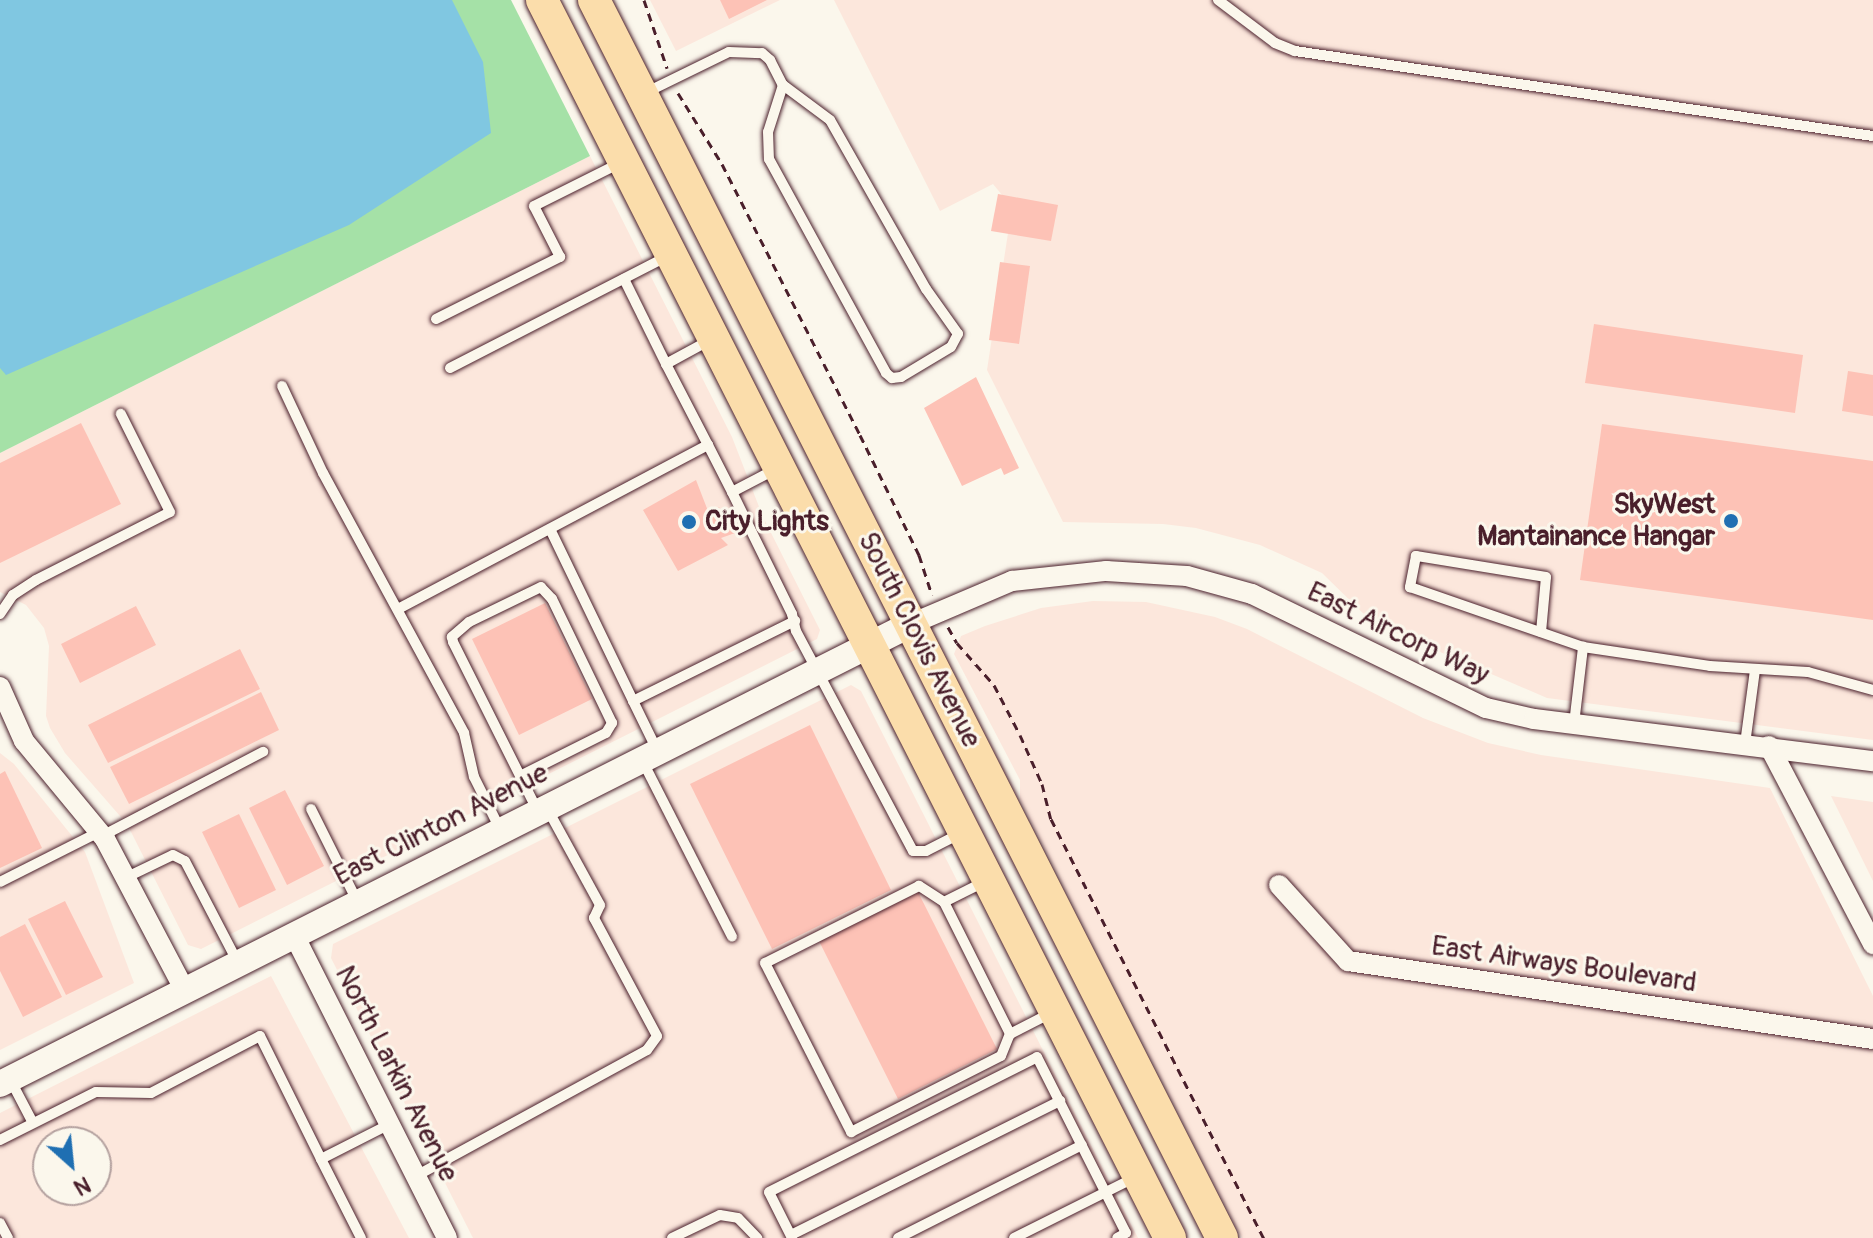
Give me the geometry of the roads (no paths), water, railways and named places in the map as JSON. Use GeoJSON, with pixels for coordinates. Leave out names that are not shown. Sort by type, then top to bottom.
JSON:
{"type":"FeatureCollection","features":[{"type":"Feature","properties":{"kind":"main road","name":"South Clovis Avenue"},"geometry":{"type":"LineString","coordinates":[[542,0],[1170,1238]]}},
{"type":"Feature","properties":{"kind":"main road","name":"South Clovis Avenue"},"geometry":{"type":"LineString","coordinates":[[594,0],[1222,1238]]}},
{"type":"Feature","properties":{"kind":"main road"},"geometry":{"type":"LineString","coordinates":[[600,115],[642,94]]}},
{"type":"Feature","properties":{"kind":"street","name":"East Aircorp Way"},"geometry":{"type":"LineString","coordinates":[[911,624],[1012,581],[1106,571],[1187,576],[1252,594],[1486,708],[1534,719],[1873,761]]}},
{"type":"Feature","properties":{"kind":"street","name":"East Clinton Avenue"},"geometry":{"type":"LineString","coordinates":[[5,1082],[911,624]]}},
{"type":"Feature","properties":{"kind":"street"},"geometry":{"type":"LineString","coordinates":[[0,687],[24,741],[101,834],[184,989]]}},
{"type":"Feature","properties":{"kind":"street"},"geometry":{"type":"LineString","coordinates":[[1769,746],[1873,944]]}},
{"type":"Feature","properties":{"kind":"street","name":"East Airways Boulevard"},"geometry":{"type":"LineString","coordinates":[[1279,885],[1348,961],[1873,1039]]}},
{"type":"Feature","properties":{"kind":"street","name":"North Larkin Avenue"},"geometry":{"type":"LineString","coordinates":[[294,935],[447,1238]]}},
{"type":"Feature","properties":{"kind":"lane"},"geometry":{"type":"LineString","coordinates":[[1218,0],[1275,43],[1295,51],[1873,136]]}},
{"type":"Feature","properties":{"kind":"lane"},"geometry":{"type":"LineString","coordinates":[[642,94],[729,52],[762,53],[770,60],[783,85],[830,120],[926,289],[958,334],[951,347],[901,377],[892,378],[886,373],[769,159],[768,132],[783,85]]}},
{"type":"Feature","properties":{"kind":"lane"},"geometry":{"type":"LineString","coordinates":[[436,319],[560,257],[534,206],[624,161]]}},
{"type":"Feature","properties":{"kind":"lane"},"geometry":{"type":"LineString","coordinates":[[450,368],[671,255]]}},
{"type":"Feature","properties":{"kind":"lane"},"geometry":{"type":"LineString","coordinates":[[624,279],[732,492],[795,621],[796,631],[913,851],[926,851],[964,832]]}},
{"type":"Feature","properties":{"kind":"lane"},"geometry":{"type":"LineString","coordinates":[[666,364],[714,339]]}},
{"type":"Feature","properties":{"kind":"lane"},"geometry":{"type":"LineString","coordinates":[[282,386],[323,473],[464,733],[474,777],[501,830]]}},
{"type":"Feature","properties":{"kind":"lane"},"geometry":{"type":"LineString","coordinates":[[0,614],[13,595],[36,580],[170,512],[121,414]]}},
{"type":"Feature","properties":{"kind":"lane"},"geometry":{"type":"LineString","coordinates":[[398,609],[708,445]]}},
{"type":"Feature","properties":{"kind":"lane"},"geometry":{"type":"LineString","coordinates":[[732,492],[779,467]]}},
{"type":"Feature","properties":{"kind":"lane"},"geometry":{"type":"LineString","coordinates":[[550,529],[633,701],[650,756],[732,937]]}},
{"type":"Feature","properties":{"kind":"lane"},"geometry":{"type":"LineString","coordinates":[[1541,632],[1546,577],[1416,556],[1410,587],[1583,647],[1755,670],[1808,672],[1873,690]]}},
{"type":"Feature","properties":{"kind":"lane"},"geometry":{"type":"LineString","coordinates":[[416,1176],[647,1050],[657,1036],[594,918],[600,905],[520,776],[452,637],[469,622],[541,587],[552,599],[612,723],[606,733],[520,776]]}},
{"type":"Feature","properties":{"kind":"lane"},"geometry":{"type":"LineString","coordinates":[[633,701],[795,621]]}},
{"type":"Feature","properties":{"kind":"lane"},"geometry":{"type":"LineString","coordinates":[[1574,724],[1583,647]]}},
{"type":"Feature","properties":{"kind":"lane"},"geometry":{"type":"LineString","coordinates":[[1745,744],[1755,670]]}},
{"type":"Feature","properties":{"kind":"lane"},"geometry":{"type":"LineString","coordinates":[[0,882],[263,752]]}},
{"type":"Feature","properties":{"kind":"lane"},"geometry":{"type":"LineString","coordinates":[[311,809],[358,902]]}},
{"type":"Feature","properties":{"kind":"lane"},"geometry":{"type":"LineString","coordinates":[[125,878],[173,855],[185,861],[238,963]]}},
{"type":"Feature","properties":{"kind":"lane"},"geometry":{"type":"LineString","coordinates":[[944,902],[988,880]]}},
{"type":"Feature","properties":{"kind":"lane"},"geometry":{"type":"LineString","coordinates":[[1010,1034],[944,902],[919,886],[765,963],[851,1132],[1001,1056],[1010,1034],[1055,1011]]}},
{"type":"Feature","properties":{"kind":"lane"},"geometry":{"type":"LineString","coordinates":[[0,1140],[96,1092],[151,1093],[260,1036],[361,1238]]}},
{"type":"Feature","properties":{"kind":"lane"},"geometry":{"type":"LineString","coordinates":[[1060,1101],[792,1237],[769,1192],[1037,1057],[1060,1101],[1126,1233],[1117,1238]]}},
{"type":"Feature","properties":{"kind":"lane"},"geometry":{"type":"LineString","coordinates":[[5,1082],[33,1123]]}},
{"type":"Feature","properties":{"kind":"lane"},"geometry":{"type":"LineString","coordinates":[[321,1159],[390,1124]]}},
{"type":"Feature","properties":{"kind":"lane"},"geometry":{"type":"LineString","coordinates":[[898,1238],[1082,1145]]}},
{"type":"Feature","properties":{"kind":"lane"},"geometry":{"type":"LineString","coordinates":[[1014,1238],[1138,1176]]}},
{"type":"Feature","properties":{"kind":"lane"},"geometry":{"type":"LineString","coordinates":[[672,1238],[720,1215],[738,1218],[757,1238]]}},
{"type":"Feature","properties":{"kind":"lane"},"geometry":{"type":"LineString","coordinates":[[0,1223],[8,1238]]}},
{"type":"Feature","properties":{"kind":"water"},"geometry":{"type":"Polygon","coordinates":[[[0,0],[452,0],[483,62],[491,133],[349,225],[6,375],[0,368],[0,0]]]}},
{"type":"Feature","properties":{"kind":"place","name":"SkyWest Mantainance Hangar"},"geometry":{"type":"Point","coordinates":[1731,521]}},
{"type":"Feature","properties":{"kind":"place","name":"City Lights"},"geometry":{"type":"Point","coordinates":[689,522]}}]}
